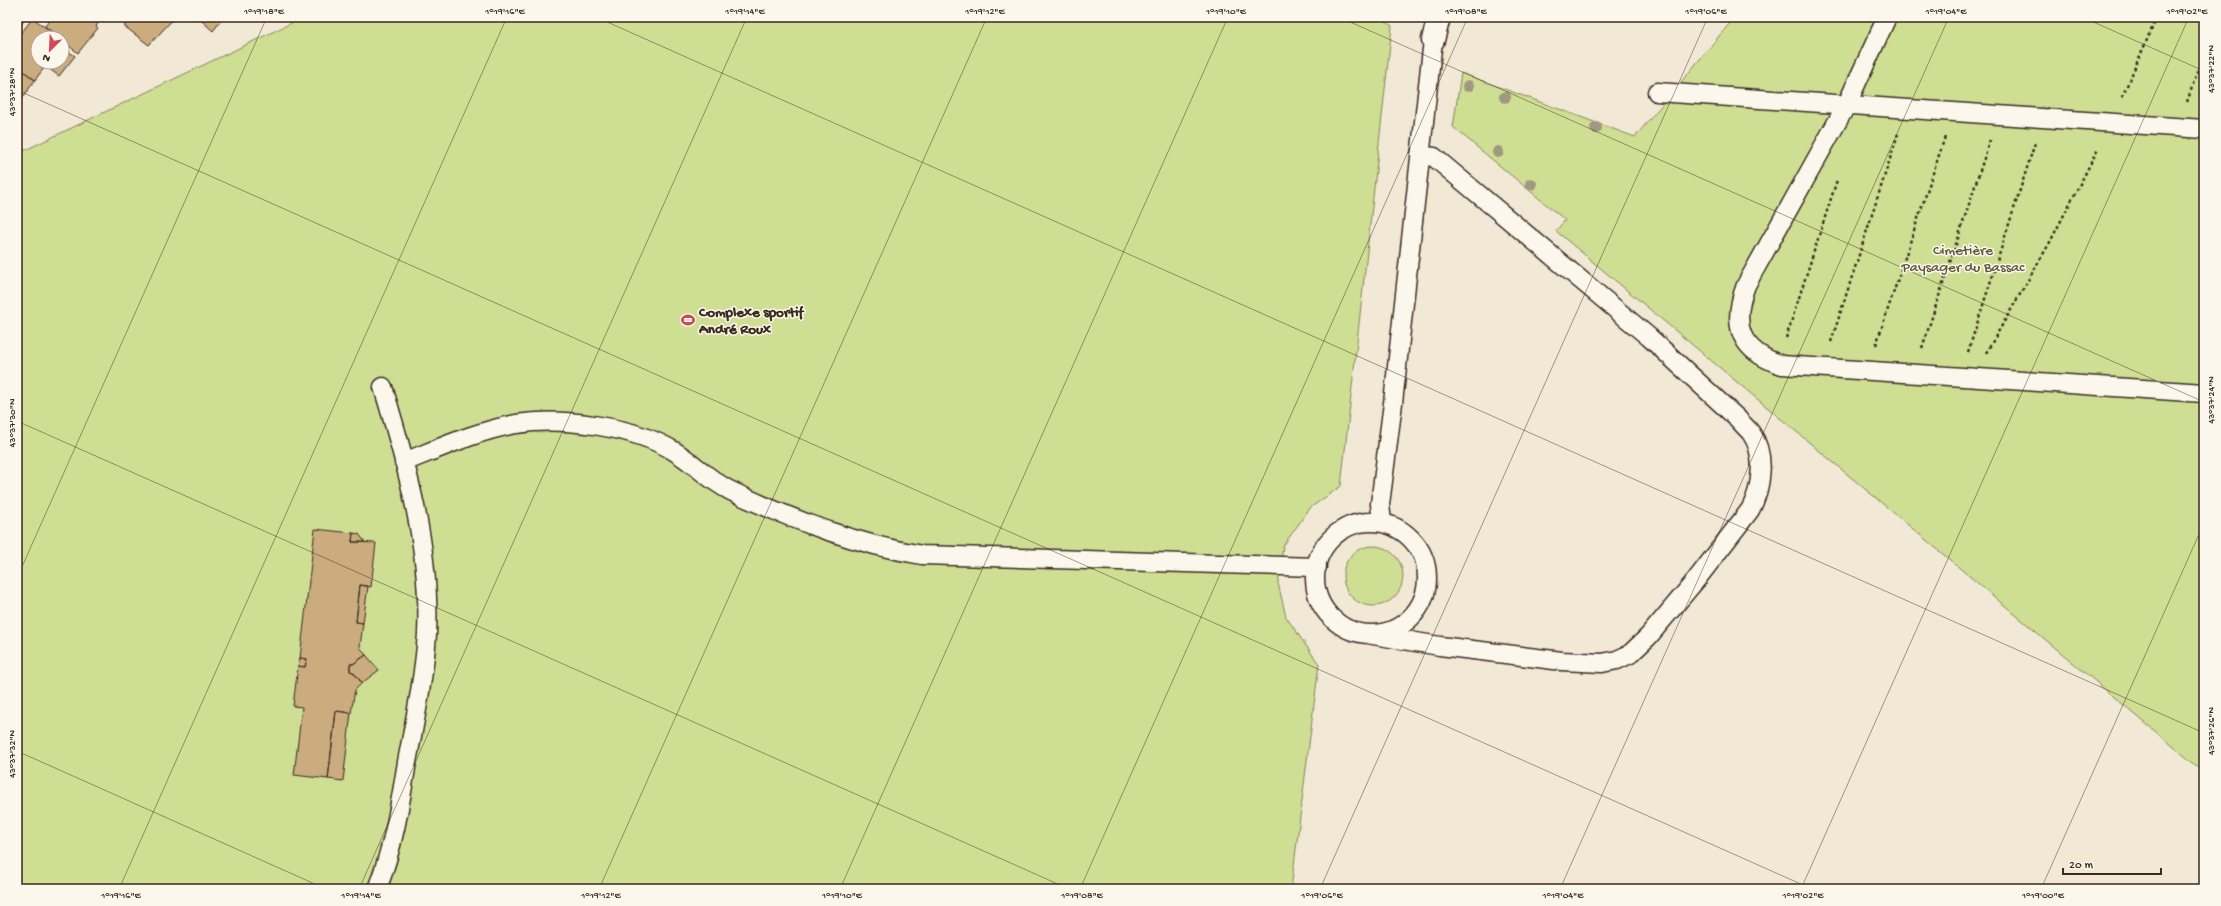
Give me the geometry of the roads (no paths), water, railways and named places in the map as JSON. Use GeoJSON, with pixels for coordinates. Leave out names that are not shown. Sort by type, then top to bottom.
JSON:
{"type":"FeatureCollection","features":[{"type":"Feature","properties":{"kind":"street"},"geometry":{"type":"LineString","coordinates":[[1433,40],[1439,17]]}},
{"type":"Feature","properties":{"kind":"lane"},"geometry":{"type":"LineString","coordinates":[[1887,17],[1846,106],[1746,285],[1740,300],[1738,322],[1741,333],[1757,352],[1777,363],[1868,371],[2204,393]]}},
{"type":"Feature","properties":{"kind":"lane"},"geometry":{"type":"LineString","coordinates":[[1382,523],[1380,504],[1393,403],[1433,40]]}},
{"type":"Feature","properties":{"kind":"lane"},"geometry":{"type":"LineString","coordinates":[[1657,92],[1846,106],[2204,129]]}},
{"type":"Feature","properties":{"kind":"lane"},"geometry":{"type":"LineString","coordinates":[[1367,634],[1385,632],[1402,624],[1417,611],[1425,594],[1428,575],[1420,551],[1413,540],[1397,528],[1382,523],[1361,523],[1344,528],[1330,540],[1320,554],[1316,567],[1316,590],[1323,606],[1335,620],[1350,630],[1367,634],[1440,646],[1569,662],[1602,663],[1617,660],[1630,654],[1648,637],[1710,563],[1750,510],[1757,498],[1759,482],[1760,464],[1757,445],[1751,433],[1738,419],[1649,337],[1434,157],[1420,155]]}},
{"type":"Feature","properties":{"kind":"lane"},"geometry":{"type":"LineString","coordinates":[[377,889],[396,823],[422,681],[427,633],[426,592],[421,544],[404,462],[383,387]]}},
{"type":"Feature","properties":{"kind":"lane"},"geometry":{"type":"LineString","coordinates":[[404,462],[469,437],[516,424],[548,423],[608,427],[641,437],[674,451],[729,490],[788,516],[846,539],[886,549],[922,555],[1316,567]]}},
{"type":"Feature","properties":{"kind":"place","name":"Complexe sportif André Roux"},"geometry":{"type":"Point","coordinates":[688,320]}},
{"type":"Feature","properties":{"kind":"park label","name":"Cimetière Paysager du Bassac"},"geometry":{"type":"Point","coordinates":[1963,258]}}]}
